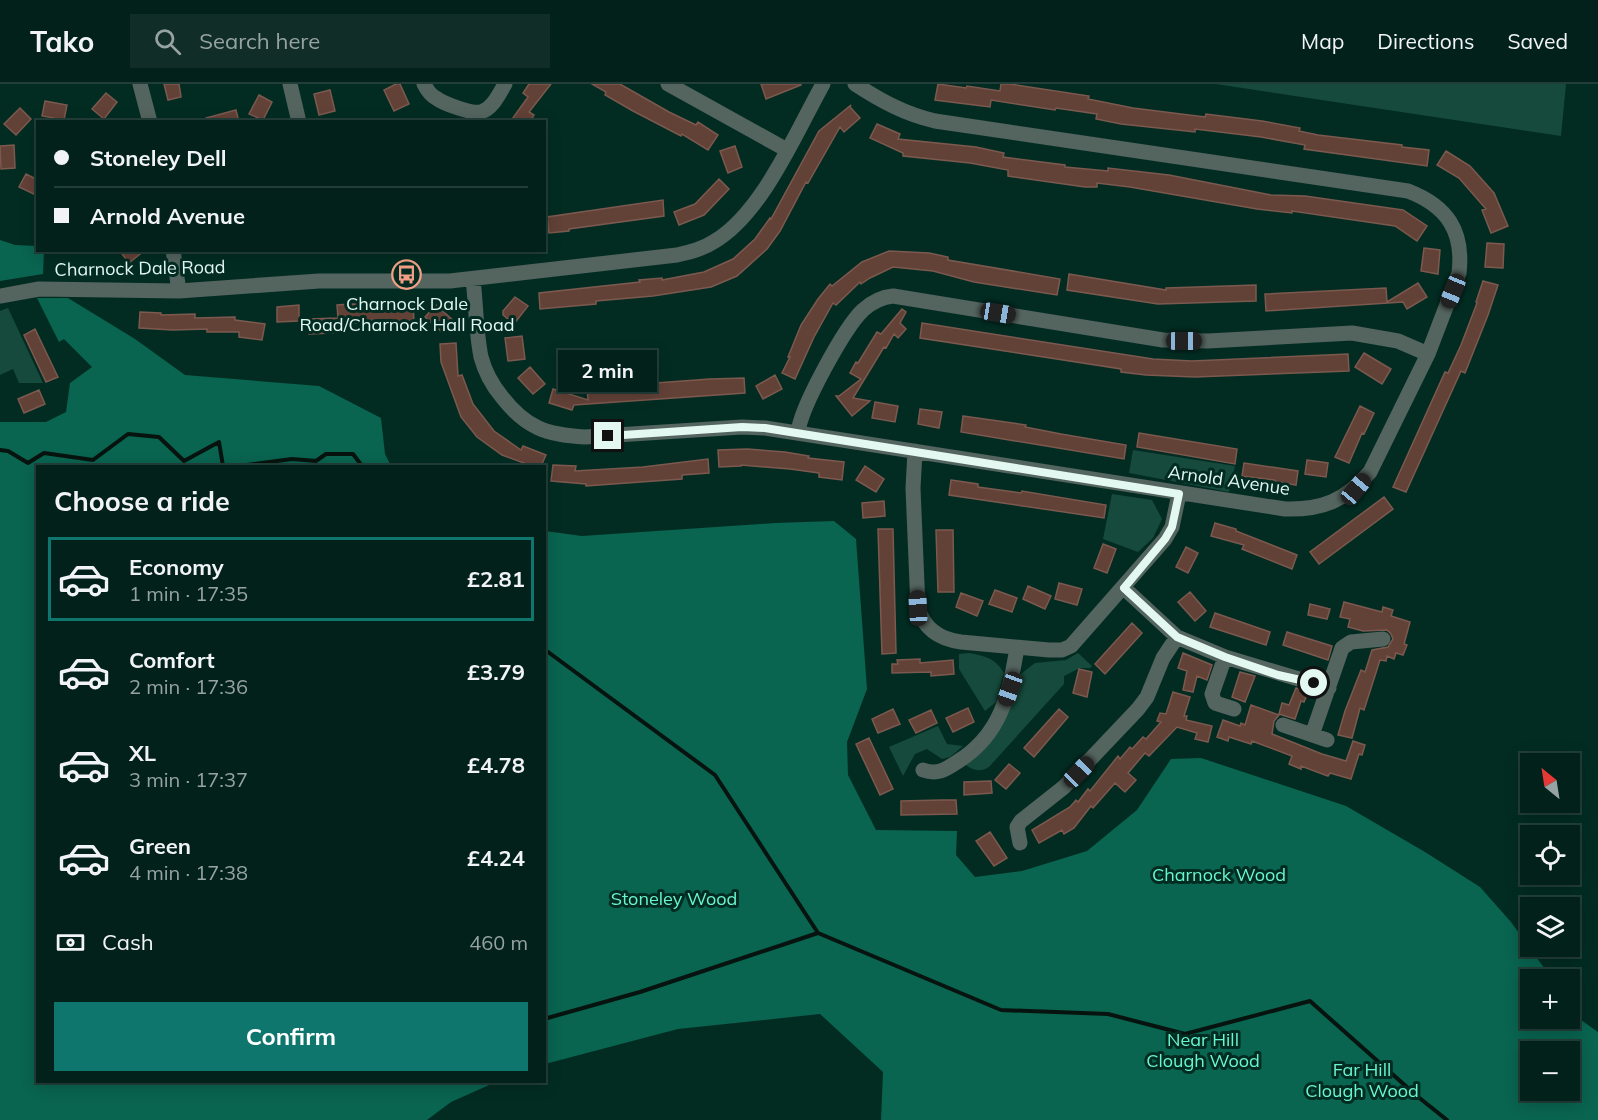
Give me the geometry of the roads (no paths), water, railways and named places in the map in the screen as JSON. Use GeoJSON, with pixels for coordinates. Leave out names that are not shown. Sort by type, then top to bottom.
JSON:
{"type":"FeatureCollection","features":[{"type":"Feature","properties":{"kind":"street"},"geometry":{"type":"LineString","coordinates":[[140,84],[149,120]]}},
{"type":"Feature","properties":{"kind":"street"},"geometry":{"type":"LineString","coordinates":[[290,84],[299,120]]}},
{"type":"Feature","properties":{"kind":"street"},"geometry":{"type":"LineString","coordinates":[[424,84],[437,99],[479,112],[494,102],[505,84]]}},
{"type":"Feature","properties":{"kind":"street"},"geometry":{"type":"LineString","coordinates":[[668,84],[787,150]]}},
{"type":"Feature","properties":{"kind":"street","name":"Charnock Dale Road"},"geometry":{"type":"LineString","coordinates":[[0,296],[39,289],[179,291],[319,281],[415,282],[473,279],[676,255],[697,250],[714,243],[746,214],[787,150],[823,84]]}},
{"type":"Feature","properties":{"kind":"street","name":"Arnold Avenue"},"geometry":{"type":"LineString","coordinates":[[473,279],[481,356],[487,376],[512,410],[527,423],[563,436],[585,437],[742,427],[765,428],[1179,494],[1305,510],[1339,499],[1356,489],[1370,472],[1428,354],[1453,291],[1460,259],[1454,228],[1445,214],[1422,196],[1408,191],[935,121],[912,116],[885,103],[855,84]]}},
{"type":"Feature","properties":{"kind":"street"},"geometry":{"type":"LineString","coordinates":[[173,252],[179,291]]}},
{"type":"Feature","properties":{"kind":"street"},"geometry":{"type":"LineString","coordinates":[[798,433],[803,412],[849,327],[864,309],[884,297],[892,296],[1163,340],[1208,341],[1352,333],[1398,341],[1428,354]]}},
{"type":"Feature","properties":{"kind":"street"},"geometry":{"type":"LineString","coordinates":[[915,451],[913,488],[918,608],[921,619],[933,632],[949,640],[1049,650],[1062,650],[1071,646],[1165,539],[1172,527],[1179,494]]}},
{"type":"Feature","properties":{"kind":"street"},"geometry":{"type":"LineString","coordinates":[[1124,588],[1177,637],[1225,657],[1278,675],[1329,688]]}},
{"type":"Feature","properties":{"kind":"street"},"geometry":{"type":"LineString","coordinates":[[1020,843],[1017,826],[1064,787],[1138,709],[1147,697],[1163,658],[1177,637]]}},
{"type":"Feature","properties":{"kind":"street"},"geometry":{"type":"LineString","coordinates":[[1283,725],[1319,737],[1329,688],[1342,648],[1365,639],[1383,639]]}},
{"type":"Feature","properties":{"kind":"street"},"geometry":{"type":"LineString","coordinates":[[923,770],[933,773],[946,770],[982,744],[1006,697],[1017,648]]}},
{"type":"Feature","properties":{"kind":"street"},"geometry":{"type":"LineString","coordinates":[[1225,657],[1212,694],[1215,703],[1234,709]]}},
{"type":"Feature","properties":{"kind":"waterway"},"geometry":{"type":"LineString","coordinates":[[0,450],[8,451],[28,463],[44,453],[93,460],[128,434],[159,437],[184,461],[219,442],[223,465]]}},
{"type":"Feature","properties":{"kind":"waterway"},"geometry":{"type":"LineString","coordinates":[[247,465],[292,459],[316,461],[326,454],[353,454],[361,465]]}},
{"type":"Feature","properties":{"kind":"waterway"},"geometry":{"type":"LineString","coordinates":[[546,650],[715,775],[818,933],[1001,1010],[1108,1014],[1185,1034],[1310,1001],[1447,1120]]}},
{"type":"Feature","properties":{"kind":"waterway"},"geometry":{"type":"LineString","coordinates":[[546,1018],[640,992],[818,933]]}},
{"type":"Feature","properties":{"kind":"place","name":"Charnock Dale Road/Charnock Hall Road"},"geometry":{"type":"Point","coordinates":[407,274]}},
{"type":"Feature","properties":{"kind":"park label","name":"Charnock Wood"},"geometry":{"type":"Point","coordinates":[1219,874]}},
{"type":"Feature","properties":{"kind":"park label","name":"Stoneley Wood"},"geometry":{"type":"Point","coordinates":[674,898]}},
{"type":"Feature","properties":{"kind":"park label","name":"Near Hill Clough Wood"},"geometry":{"type":"Point","coordinates":[1203,1049]}},
{"type":"Feature","properties":{"kind":"park label","name":"Far Hill Clough Wood"},"geometry":{"type":"Point","coordinates":[1362,1079]}}]}
